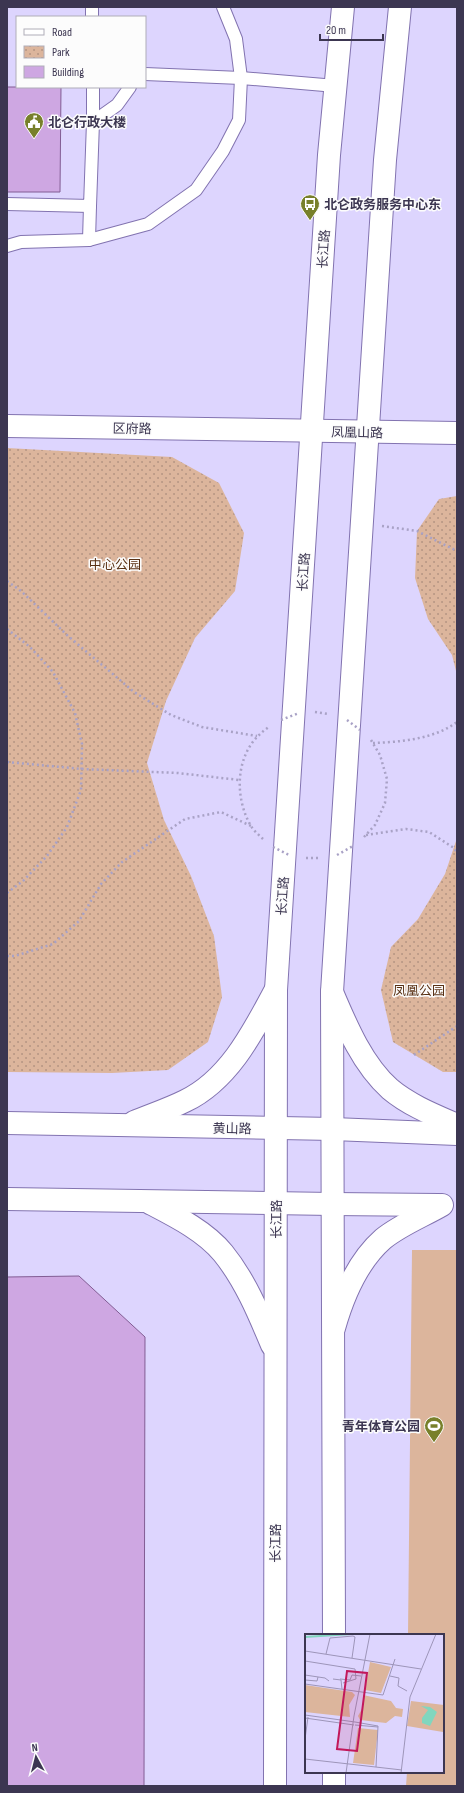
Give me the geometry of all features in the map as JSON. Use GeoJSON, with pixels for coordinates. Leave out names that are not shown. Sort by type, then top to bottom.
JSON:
{"type":"FeatureCollection","features":[{"type":"Feature","properties":{"kind":"main road","name":"长江路"},"geometry":{"type":"LineString","coordinates":[[275,1786],[276,990],[329,156],[343,7]]}},
{"type":"Feature","properties":{"kind":"main road"},"geometry":{"type":"LineString","coordinates":[[334,1634],[332,992],[385,160],[400,7]]}},
{"type":"Feature","properties":{"kind":"main road","name":"区府路"},"geometry":{"type":"LineString","coordinates":[[7,426],[258,430]]}},
{"type":"Feature","properties":{"kind":"main road","name":"凤凰山路"},"geometry":{"type":"LineString","coordinates":[[258,430],[457,434]]}},
{"type":"Feature","properties":{"kind":"main road"},"geometry":{"type":"LineString","coordinates":[[122,1126],[186,1101],[207,1088],[226,1070],[261,1017],[276,990]]}},
{"type":"Feature","properties":{"kind":"main road"},"geometry":{"type":"LineString","coordinates":[[332,992],[354,1039],[372,1069],[390,1089],[430,1114],[457,1125]]}},
{"type":"Feature","properties":{"kind":"main road","name":"黄山路"},"geometry":{"type":"LineString","coordinates":[[7,1122],[122,1126],[333,1129],[457,1134]]}},
{"type":"Feature","properties":{"kind":"main road"},"geometry":{"type":"LineString","coordinates":[[7,1199],[450,1205]]}},
{"type":"Feature","properties":{"kind":"main road"},"geometry":{"type":"LineString","coordinates":[[147,1201],[185,1223],[223,1253],[238,1274],[250,1296],[276,1353]]}},
{"type":"Feature","properties":{"kind":"main road"},"geometry":{"type":"LineString","coordinates":[[332,1336],[340,1309],[351,1282],[383,1240],[408,1224],[450,1205]]}},
{"type":"Feature","properties":{"kind":"main road"},"geometry":{"type":"LineString","coordinates":[[334,1773],[334,1786]]}},
{"type":"Feature","properties":{"kind":"lane"},"geometry":{"type":"LineString","coordinates":[[7,246],[21,242],[89,240],[148,224],[196,190],[223,151],[239,120],[241,78],[236,38],[223,7]]}},
{"type":"Feature","properties":{"kind":"lane"},"geometry":{"type":"LineString","coordinates":[[146,74],[241,78],[336,86]]}},
{"type":"Feature","properties":{"kind":"lane"},"geometry":{"type":"LineString","coordinates":[[89,240],[93,88]]}},
{"type":"Feature","properties":{"kind":"lane"},"geometry":{"type":"LineString","coordinates":[[93,122],[117,105],[129,88]]}},
{"type":"Feature","properties":{"kind":"lane"},"geometry":{"type":"LineString","coordinates":[[7,204],[90,206]]}},
{"type":"Feature","properties":{"kind":"path"},"geometry":{"type":"LineString","coordinates":[[362,523],[417,531],[457,551]]}},
{"type":"Feature","properties":{"kind":"path"},"geometry":{"type":"LineString","coordinates":[[7,581],[21,591],[68,636],[134,692],[170,714],[202,726],[257,736]]}},
{"type":"Feature","properties":{"kind":"path"},"geometry":{"type":"LineString","coordinates":[[7,629],[30,647],[52,672],[75,713],[82,744],[81,790],[67,827],[47,856],[23,881],[7,893]]}},
{"type":"Feature","properties":{"kind":"path"},"geometry":{"type":"LineString","coordinates":[[312,713],[324,712],[330,714]]}},
{"type":"Feature","properties":{"kind":"path"},"geometry":{"type":"LineString","coordinates":[[276,721],[300,713],[306,713]]}},
{"type":"Feature","properties":{"kind":"path"},"geometry":{"type":"LineString","coordinates":[[341,718],[347,720],[364,732]]}},
{"type":"Feature","properties":{"kind":"path"},"geometry":{"type":"LineString","coordinates":[[372,743],[400,742],[448,728],[457,722]]}},
{"type":"Feature","properties":{"kind":"path"},"geometry":{"type":"LineString","coordinates":[[272,725],[257,736],[244,757],[239,780],[241,804],[251,826],[268,844],[289,855],[295,856]]}},
{"type":"Feature","properties":{"kind":"path"},"geometry":{"type":"LineString","coordinates":[[362,839],[375,825],[385,803],[387,778],[380,755],[370,739]]}},
{"type":"Feature","properties":{"kind":"path"},"geometry":{"type":"LineString","coordinates":[[7,762],[82,769],[178,773],[239,780]]}},
{"type":"Feature","properties":{"kind":"path"},"geometry":{"type":"LineString","coordinates":[[7,956],[15,956],[53,944],[79,921],[101,884],[122,862],[186,819],[221,812],[251,826]]}},
{"type":"Feature","properties":{"kind":"path"},"geometry":{"type":"LineString","coordinates":[[366,835],[406,829],[429,832],[454,848],[457,852]]}},
{"type":"Feature","properties":{"kind":"path"},"geometry":{"type":"LineString","coordinates":[[331,856],[337,855],[359,844]]}},
{"type":"Feature","properties":{"kind":"path"},"geometry":{"type":"LineString","coordinates":[[301,857],[313,859],[325,857]]}},
{"type":"Feature","properties":{"kind":"path"},"geometry":{"type":"LineString","coordinates":[[414,1055],[457,1026]]}},
{"type":"Feature","properties":{"kind":"green space","name":"中心公园"},"geometry":{"type":"Polygon","coordinates":[[[7,448],[172,457],[219,483],[244,533],[235,591],[195,638],[166,701],[147,763],[164,820],[191,876],[214,936],[222,997],[208,1042],[168,1070],[112,1073],[7,1072],[7,448]]]}},
{"type":"Feature","properties":{"kind":"green space"},"geometry":{"type":"Polygon","coordinates":[[[457,496],[457,675],[452,655],[428,619],[415,578],[417,531],[439,499],[457,496]]]}},
{"type":"Feature","properties":{"kind":"green space","name":"凤凰公园"},"geometry":{"type":"Polygon","coordinates":[[[457,838],[457,1072],[443,1072],[393,1042],[381,990],[391,947],[418,919],[445,874],[457,838]]]}},
{"type":"Feature","properties":{"kind":"green space","name":"青年体育公园"},"geometry":{"type":"Polygon","coordinates":[[[412,1250],[457,1250],[457,1786],[406,1786],[407,1773],[444,1773],[444,1634],[408,1634],[412,1250]]]}},
{"type":"Feature","properties":{"kind":"building","name":"北仑行政大楼"},"geometry":{"type":"Polygon","coordinates":[[[7,87],[61,88],[60,192],[7,192],[7,87]]]}},
{"type":"Feature","properties":{"kind":"building"},"geometry":{"type":"Polygon","coordinates":[[[79,1276],[145,1337],[144,1786],[7,1786],[7,1277],[79,1276]]]}},
{"type":"Feature","properties":{"kind":"place","name":"北仑行政大楼"},"geometry":{"type":"Point","coordinates":[34,139]}},
{"type":"Feature","properties":{"kind":"place","name":"北仑政务服务中心东"},"geometry":{"type":"Point","coordinates":[310,221]}},
{"type":"Feature","properties":{"kind":"place","name":"青年体育公园"},"geometry":{"type":"Point","coordinates":[434,1443]}}]}
